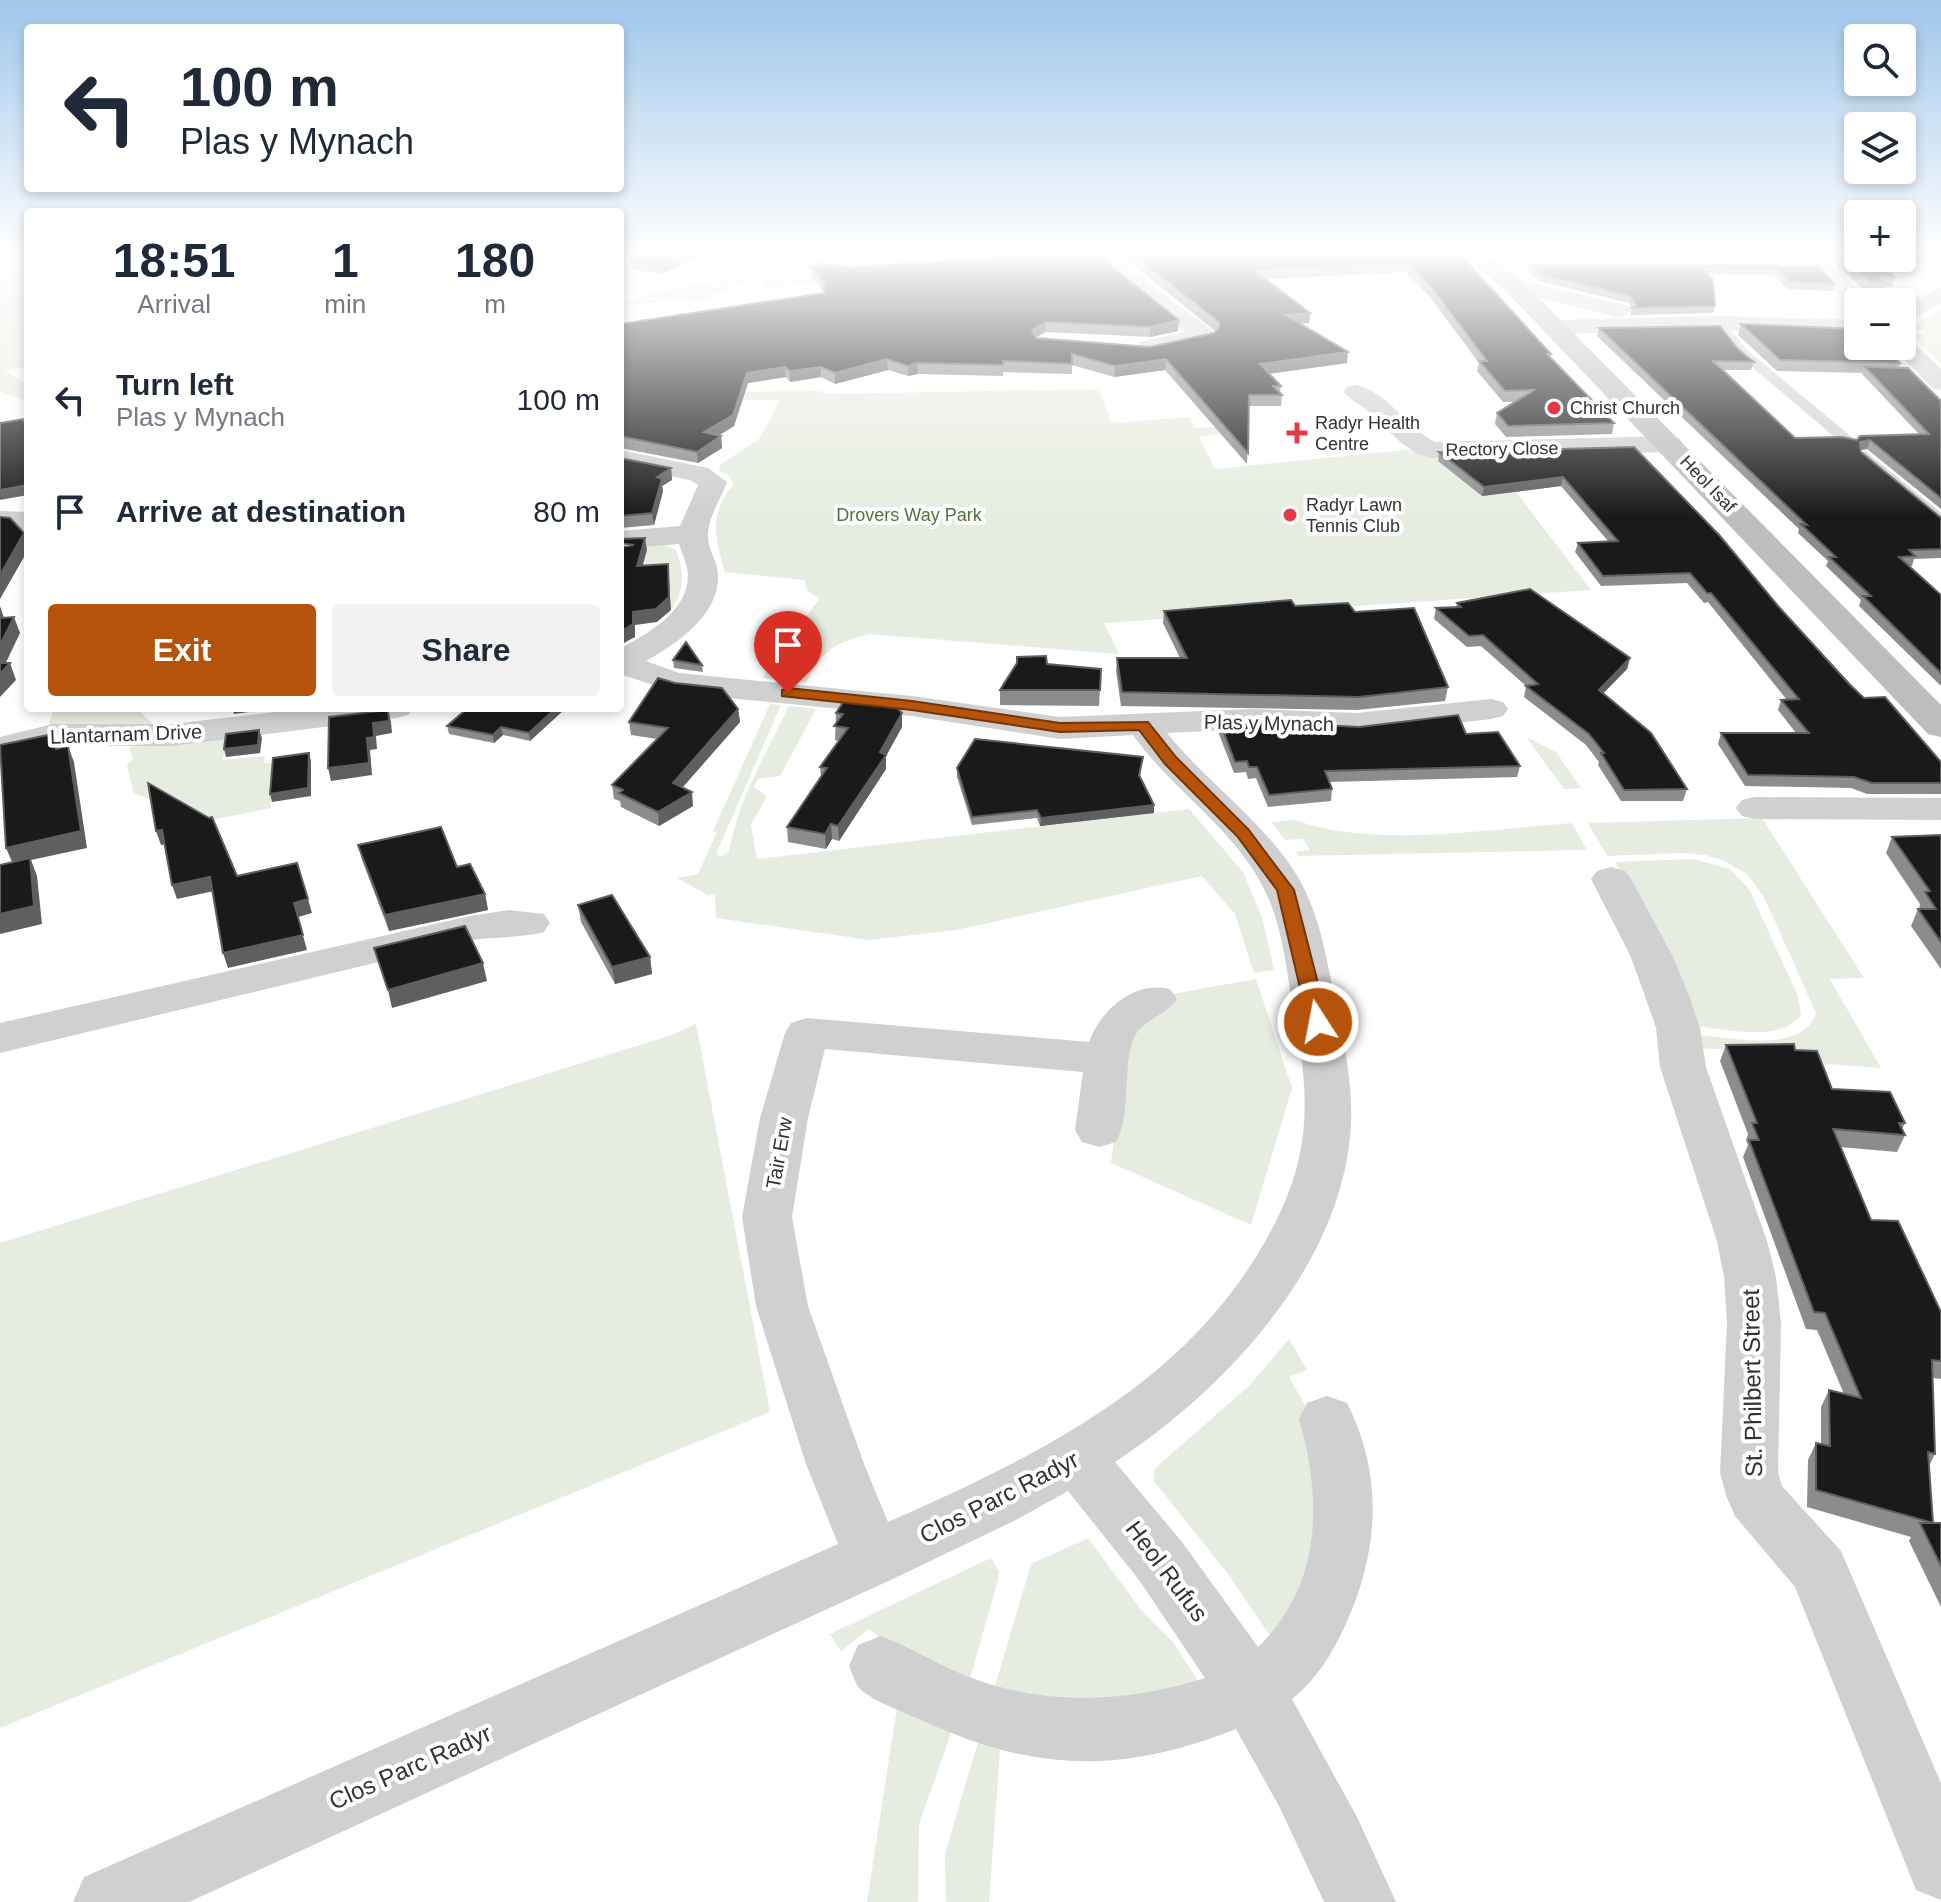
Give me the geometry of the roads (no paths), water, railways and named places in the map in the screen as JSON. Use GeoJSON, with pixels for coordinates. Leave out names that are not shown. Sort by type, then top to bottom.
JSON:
{"type":"FeatureCollection","features":[{"type":"Feature","properties":{"kind":"main road","name":"Heol Isaf"},"geometry":{"type":"LineString","coordinates":[[1568,340],[1941,726]]}},
{"type":"Feature","properties":{"kind":"street"},"geometry":{"type":"LineString","coordinates":[[1126,347],[1166,346],[1188,340]]}},
{"type":"Feature","properties":{"kind":"street"},"geometry":{"type":"LineString","coordinates":[[1916,358],[1941,383]]}},
{"type":"Feature","properties":{"kind":"street","name":"Rectory Close"},"geometry":{"type":"LineString","coordinates":[[1356,392],[1384,410],[1422,447],[1431,450],[1670,444]]}},
{"type":"Feature","properties":{"kind":"street"},"geometry":{"type":"LineString","coordinates":[[624,459],[711,478],[712,487],[692,534],[703,570],[699,593],[679,623],[655,642],[624,660]]}},
{"type":"Feature","properties":{"kind":"street"},"geometry":{"type":"LineString","coordinates":[[0,520],[24,521]]}},
{"type":"Feature","properties":{"kind":"street"},"geometry":{"type":"LineString","coordinates":[[624,540],[692,534]]}},
{"type":"Feature","properties":{"kind":"street","name":"Plas y Mynach"},"geometry":{"type":"LineString","coordinates":[[624,664],[677,683],[912,706],[1060,728],[1251,719],[1368,724],[1491,709]]}},
{"type":"Feature","properties":{"kind":"street","name":"Llantarnam Drive"},"geometry":{"type":"LineString","coordinates":[[0,748],[53,735],[172,735],[363,712]]}},
{"type":"Feature","properties":{"kind":"street","name":"Clos Parc Radyr"},"geometry":{"type":"LineString","coordinates":[[109,1902],[995,1502],[1077,1459],[1136,1420],[1189,1376],[1241,1324],[1298,1229],[1315,1185],[1326,1137],[1328,1092],[1323,1046],[1308,973],[1285,890],[1242,833],[1171,761],[1143,725]]}},
{"type":"Feature","properties":{"kind":"street"},"geometry":{"type":"LineString","coordinates":[[1755,808],[1941,809]]}},
{"type":"Feature","properties":{"kind":"street","name":"St. Philbert Street"},"geometry":{"type":"LineString","coordinates":[[1611,879],[1651,955],[1666,993],[1678,1028],[1683,1067],[1742,1241],[1750,1277],[1754,1323],[1749,1473],[1756,1498],[1819,1570],[1941,1865]]}},
{"type":"Feature","properties":{"kind":"street"},"geometry":{"type":"LineString","coordinates":[[0,1038],[470,928],[509,922],[529,923]]}},
{"type":"Feature","properties":{"kind":"street"},"geometry":{"type":"LineString","coordinates":[[1099,1130],[1107,1059],[1117,1025],[1155,999]]}},
{"type":"Feature","properties":{"kind":"street","name":"Tair Erw"},"geometry":{"type":"LineString","coordinates":[[874,1559],[835,1464],[782,1306],[767,1217],[784,1118],[807,1033],[1107,1059]]}},
{"type":"Feature","properties":{"kind":"street"},"geometry":{"type":"LineString","coordinates":[[881,1666],[920,1689],[971,1711],[1011,1722],[1065,1730],[1124,1729],[1164,1721],[1222,1704],[1251,1688],[1288,1661],[1310,1629],[1327,1597],[1338,1561],[1345,1528],[1344,1488],[1327,1419]]}},
{"type":"Feature","properties":{"kind":"street","name":"Heol Rufus"},"geometry":{"type":"LineString","coordinates":[[1077,1459],[1133,1524],[1251,1688],[1284,1744],[1360,1902]]}},
{"type":"Feature","properties":{"kind":"lane"},"geometry":{"type":"LineString","coordinates":[[1732,340],[1742,352],[1849,442]]}},
{"type":"Feature","properties":{"kind":"lane"},"geometry":{"type":"LineString","coordinates":[[1865,455],[1941,521]]}},
{"type":"Feature","properties":{"kind":"place","name":"Christ Church"},"geometry":{"type":"Point","coordinates":[1554,408]}},
{"type":"Feature","properties":{"kind":"place","name":"Radyr Health Centre"},"geometry":{"type":"Point","coordinates":[1297,433]}},
{"type":"Feature","properties":{"kind":"place","name":"Radyr Lawn Tennis Club"},"geometry":{"type":"Point","coordinates":[1290,515]}},
{"type":"Feature","properties":{"kind":"park label","name":"Drovers Way Park"},"geometry":{"type":"Point","coordinates":[909,515]}}]}
